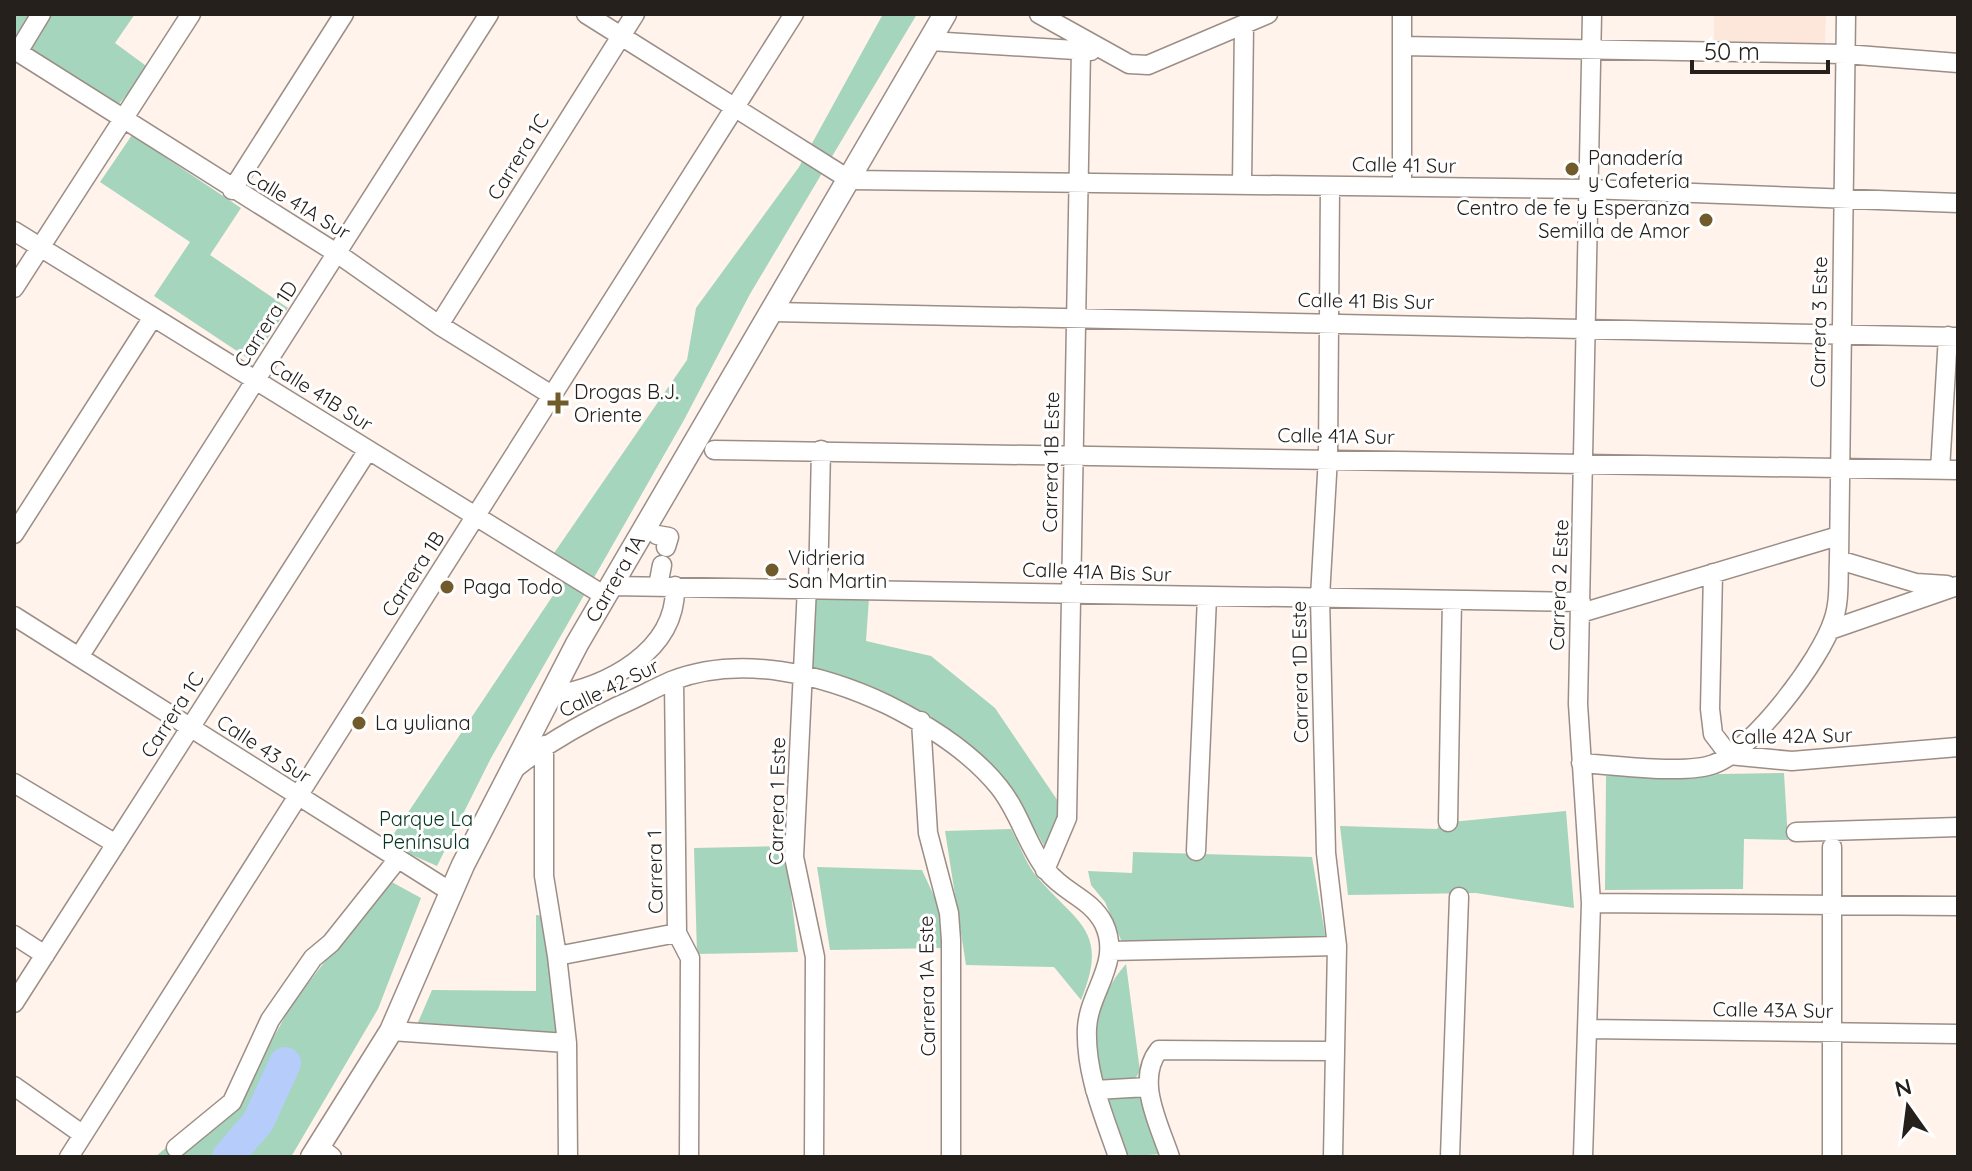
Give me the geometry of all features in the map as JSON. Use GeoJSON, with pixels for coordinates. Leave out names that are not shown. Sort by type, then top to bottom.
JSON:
{"type":"FeatureCollection","features":[{"type":"Feature","properties":{"kind":"main road","name":"Carrera 1A"},"geometry":{"type":"LineString","coordinates":[[321,1154],[391,1031],[451,892],[550,696],[608,591],[774,312],[945,14]]}},
{"type":"Feature","properties":{"kind":"street","name":"Calle 41A Sur"},"geometry":{"type":"LineString","coordinates":[[41,14],[18,52],[232,190],[338,254],[439,325],[553,396]]}},
{"type":"Feature","properties":{"kind":"street"},"geometry":{"type":"LineString","coordinates":[[14,288],[38,246],[125,121],[191,14]]}},
{"type":"Feature","properties":{"kind":"street"},"geometry":{"type":"LineString","coordinates":[[232,190],[344,14]]}},
{"type":"Feature","properties":{"kind":"street","name":"Carrera 1D"},"geometry":{"type":"LineString","coordinates":[[79,657],[489,14]]}},
{"type":"Feature","properties":{"kind":"street"},"geometry":{"type":"LineString","coordinates":[[586,14],[850,180]]}},
{"type":"Feature","properties":{"kind":"street","name":"Carrera 1C"},"geometry":{"type":"LineString","coordinates":[[439,325],[635,14]]}},
{"type":"Feature","properties":{"kind":"street","name":"Carrera 1B"},"geometry":{"type":"LineString","coordinates":[[69,1157],[794,14]]}},
{"type":"Feature","properties":{"kind":"street"},"geometry":{"type":"LineString","coordinates":[[1039,14],[1129,64],[1148,65],[1268,14]]}},
{"type":"Feature","properties":{"kind":"street"},"geometry":{"type":"LineString","coordinates":[[1402,14],[1402,187]]}},
{"type":"Feature","properties":{"kind":"street","name":"Carrera 2 Este"},"geometry":{"type":"LineString","coordinates":[[1583,1157],[1591,903],[1578,704],[1592,14]]}},
{"type":"Feature","properties":{"kind":"street","name":"Carrera 3 Este"},"geometry":{"type":"LineString","coordinates":[[1830,630],[1835,617],[1839,560],[1846,14]]}},
{"type":"Feature","properties":{"kind":"street"},"geometry":{"type":"LineString","coordinates":[[1242,184],[1244,25]]}},
{"type":"Feature","properties":{"kind":"street"},"geometry":{"type":"LineString","coordinates":[[930,41],[1106,52]]}},
{"type":"Feature","properties":{"kind":"street"},"geometry":{"type":"LineString","coordinates":[[1402,46],[1845,54],[1958,63]]}},
{"type":"Feature","properties":{"kind":"street","name":"Carrera 1B Este"},"geometry":{"type":"LineString","coordinates":[[1045,870],[1067,818],[1081,50]]}},
{"type":"Feature","properties":{"kind":"street","name":"Calle 41 Sur"},"geometry":{"type":"LineString","coordinates":[[850,180],[1589,189],[1843,196],[1958,203]]}},
{"type":"Feature","properties":{"kind":"street","name":"Carrera 1D Este"},"geometry":{"type":"LineString","coordinates":[[1330,186],[1328,457],[1320,597],[1326,853],[1337,946],[1333,1157]]}},
{"type":"Feature","properties":{"kind":"street","name":"Calle 41B Sur"},"geometry":{"type":"LineString","coordinates":[[14,231],[476,517],[608,591]]}},
{"type":"Feature","properties":{"kind":"street","name":"Calle 41 Bis Sur"},"geometry":{"type":"LineString","coordinates":[[774,312],[1953,337]]}},
{"type":"Feature","properties":{"kind":"street"},"geometry":{"type":"LineString","coordinates":[[14,534],[153,317]]}},
{"type":"Feature","properties":{"kind":"street"},"geometry":{"type":"LineString","coordinates":[[1949,470],[1953,337]]}},
{"type":"Feature","properties":{"kind":"street","name":"Carrera 1C"},"geometry":{"type":"LineString","coordinates":[[14,1003],[368,450]]}},
{"type":"Feature","properties":{"kind":"street","name":"Calle 41A Sur"},"geometry":{"type":"LineString","coordinates":[[714,450],[1328,457],[1949,470]]}},
{"type":"Feature","properties":{"kind":"street","name":"Carrera 1 Este"},"geometry":{"type":"LineString","coordinates":[[814,1157],[815,957],[794,857],[803,674],[813,588],[821,450]]}},
{"type":"Feature","properties":{"kind":"street","name":"Calle 41A Bis Sur"},"geometry":{"type":"LineString","coordinates":[[608,591],[666,586],[1070,592],[1452,600],[1581,607],[1838,536]]}},
{"type":"Feature","properties":{"kind":"street"},"geometry":{"type":"LineString","coordinates":[[550,696],[616,677],[667,629],[675,600],[666,586],[662,549]]}},
{"type":"Feature","properties":{"kind":"street"},"geometry":{"type":"LineString","coordinates":[[1839,560],[1916,583],[1958,586]]}},
{"type":"Feature","properties":{"kind":"street"},"geometry":{"type":"LineString","coordinates":[[1713,573],[1710,709],[1713,734],[1729,755],[1801,679],[1830,630],[1958,586]]}},
{"type":"Feature","properties":{"kind":"street"},"geometry":{"type":"LineString","coordinates":[[1196,851],[1207,597]]}},
{"type":"Feature","properties":{"kind":"street"},"geometry":{"type":"LineString","coordinates":[[1448,822],[1452,600]]}},
{"type":"Feature","properties":{"kind":"street","name":"Calle 43 Sur"},"geometry":{"type":"LineString","coordinates":[[14,616],[451,892]]}},
{"type":"Feature","properties":{"kind":"street","name":"Calle 42 Sur"},"geometry":{"type":"LineString","coordinates":[[511,772],[544,745],[674,680],[729,670],[803,674],[858,691],[921,721],[998,786],[1021,819],[1045,870]]}},
{"type":"Feature","properties":{"kind":"street","name":"Carrera 1"},"geometry":{"type":"LineString","coordinates":[[674,680],[677,933],[690,958],[689,1157]]}},
{"type":"Feature","properties":{"kind":"street","name":"Carrera 1A Este"},"geometry":{"type":"LineString","coordinates":[[921,721],[928,833],[949,913],[951,940],[951,1157]]}},
{"type":"Feature","properties":{"kind":"street"},"geometry":{"type":"LineString","coordinates":[[544,745],[544,876],[567,1043],[568,1157]]}},
{"type":"Feature","properties":{"kind":"street","name":"Calle 42A Sur"},"geometry":{"type":"LineString","coordinates":[[1581,763],[1694,768],[1714,764],[1729,755],[1792,761],[1958,747]]}},
{"type":"Feature","properties":{"kind":"street"},"geometry":{"type":"LineString","coordinates":[[14,783],[116,844]]}},
{"type":"Feature","properties":{"kind":"street"},"geometry":{"type":"LineString","coordinates":[[1796,832],[1958,827]]}},
{"type":"Feature","properties":{"kind":"street"},"geometry":{"type":"LineString","coordinates":[[1832,847],[1832,1157]]}},
{"type":"Feature","properties":{"kind":"street"},"geometry":{"type":"LineString","coordinates":[[176,1148],[232,1102],[270,1020],[304,970],[331,943],[397,860]]}},
{"type":"Feature","properties":{"kind":"street"},"geometry":{"type":"LineString","coordinates":[[1045,870],[1095,910],[1105,926],[1110,951],[1108,970],[1087,1026],[1095,1090],[1118,1157]]}},
{"type":"Feature","properties":{"kind":"street"},"geometry":{"type":"LineString","coordinates":[[1450,1157],[1459,897]]}},
{"type":"Feature","properties":{"kind":"street"},"geometry":{"type":"LineString","coordinates":[[1591,903],[1958,906]]}},
{"type":"Feature","properties":{"kind":"street"},"geometry":{"type":"LineString","coordinates":[[557,956],[677,933]]}},
{"type":"Feature","properties":{"kind":"street"},"geometry":{"type":"LineString","coordinates":[[14,935],[45,955]]}},
{"type":"Feature","properties":{"kind":"street"},"geometry":{"type":"LineString","coordinates":[[1110,951],[1337,946]]}},
{"type":"Feature","properties":{"kind":"street","name":"Calle 43A Sur"},"geometry":{"type":"LineString","coordinates":[[1587,1029],[1958,1034]]}},
{"type":"Feature","properties":{"kind":"street"},"geometry":{"type":"LineString","coordinates":[[391,1031],[567,1043]]}},
{"type":"Feature","properties":{"kind":"street"},"geometry":{"type":"LineString","coordinates":[[1170,1157],[1148,1087],[1148,1064],[1159,1050],[1335,1051]]}},
{"type":"Feature","properties":{"kind":"street"},"geometry":{"type":"LineString","coordinates":[[14,1086],[82,1134]]}},
{"type":"Feature","properties":{"kind":"street"},"geometry":{"type":"LineString","coordinates":[[1095,1090],[1148,1087]]}},
{"type":"Feature","properties":{"kind":"shaded area"},"geometry":{"type":"Polygon","coordinates":[[[1714,14],[1826,14],[1825,45],[1714,42],[1714,14]]]}},
{"type":"Feature","properties":{"kind":"green space"},"geometry":{"type":"Polygon","coordinates":[[[14,14],[135,14],[115,43],[149,68],[118,105],[14,41],[14,14]]]}},
{"type":"Feature","properties":{"kind":"green space","name":"Parque La Península"},"geometry":{"type":"Polygon","coordinates":[[[883,14],[917,14],[750,294],[684,420],[491,758],[437,866],[387,844],[570,570],[552,556],[687,360],[696,308],[799,167],[883,14]]]}},
{"type":"Feature","properties":{"kind":"green space"},"geometry":{"type":"Polygon","coordinates":[[[132,135],[241,208],[210,255],[288,308],[252,361],[154,296],[190,242],[100,182],[132,135]]]}},
{"type":"Feature","properties":{"kind":"green space"},"geometry":{"type":"Polygon","coordinates":[[[813,597],[869,598],[866,641],[931,656],[995,708],[1064,810],[1046,849],[1000,780],[975,753],[948,731],[887,695],[809,666],[813,597]]]}},
{"type":"Feature","properties":{"kind":"green space"},"geometry":{"type":"Polygon","coordinates":[[[1784,773],[1788,840],[1744,839],[1743,889],[1605,890],[1606,776],[1784,773]]]}},
{"type":"Feature","properties":{"kind":"green space"},"geometry":{"type":"Polygon","coordinates":[[[1566,811],[1574,908],[1476,893],[1348,895],[1340,826],[1437,829],[1441,823],[1566,811]]]}},
{"type":"Feature","properties":{"kind":"green space"},"geometry":{"type":"Polygon","coordinates":[[[1011,829],[1033,872],[1077,919],[1091,943],[1089,977],[1081,1000],[1054,967],[966,965],[945,831],[1011,829]]]}},
{"type":"Feature","properties":{"kind":"green space"},"geometry":{"type":"Polygon","coordinates":[[[785,846],[798,952],[697,954],[694,848],[785,846]]]}},
{"type":"Feature","properties":{"kind":"green space"},"geometry":{"type":"Polygon","coordinates":[[[1133,852],[1312,857],[1326,940],[1124,947],[1105,902],[1091,885],[1088,871],[1132,873],[1133,852]]]}},
{"type":"Feature","properties":{"kind":"green space"},"geometry":{"type":"Polygon","coordinates":[[[817,867],[922,870],[940,909],[943,948],[830,950],[817,867]]]}},
{"type":"Feature","properties":{"kind":"green space","name":"Parque La Península"},"geometry":{"type":"Polygon","coordinates":[[[388,880],[421,898],[378,1009],[291,1157],[155,1157],[175,1140],[236,1105],[292,1004],[388,880]]]}},
{"type":"Feature","properties":{"kind":"green space"},"geometry":{"type":"Polygon","coordinates":[[[536,915],[545,916],[556,1033],[416,1027],[432,990],[536,991],[536,915]]]}},
{"type":"Feature","properties":{"kind":"green space"},"geometry":{"type":"Polygon","coordinates":[[[1126,964],[1140,1071],[1135,1079],[1098,1080],[1094,1049],[1098,1019],[1108,990],[1126,964]]]}},
{"type":"Feature","properties":{"kind":"green space"},"geometry":{"type":"Polygon","coordinates":[[[1143,1097],[1161,1154],[1123,1157],[1104,1099],[1143,1097]]]}},
{"type":"Feature","properties":{"kind":"waterway"},"geometry":{"type":"LineString","coordinates":[[228,1157],[258,1122],[285,1063]]}},
{"type":"Feature","properties":{"kind":"place","name":"Panadería y Cafeteria"},"geometry":{"type":"Point","coordinates":[1572,169]}},
{"type":"Feature","properties":{"kind":"place","name":"Centro de fe y Esperanza Semilla de Amor"},"geometry":{"type":"Point","coordinates":[1706,220]}},
{"type":"Feature","properties":{"kind":"place","name":"Drogas B.J. Oriente"},"geometry":{"type":"Point","coordinates":[558,403]}},
{"type":"Feature","properties":{"kind":"place","name":"Vidrieria San Martin"},"geometry":{"type":"Point","coordinates":[772,570]}},
{"type":"Feature","properties":{"kind":"place","name":"Paga Todo"},"geometry":{"type":"Point","coordinates":[447,587]}},
{"type":"Feature","properties":{"kind":"place","name":"La yuliana"},"geometry":{"type":"Point","coordinates":[359,723]}}]}
